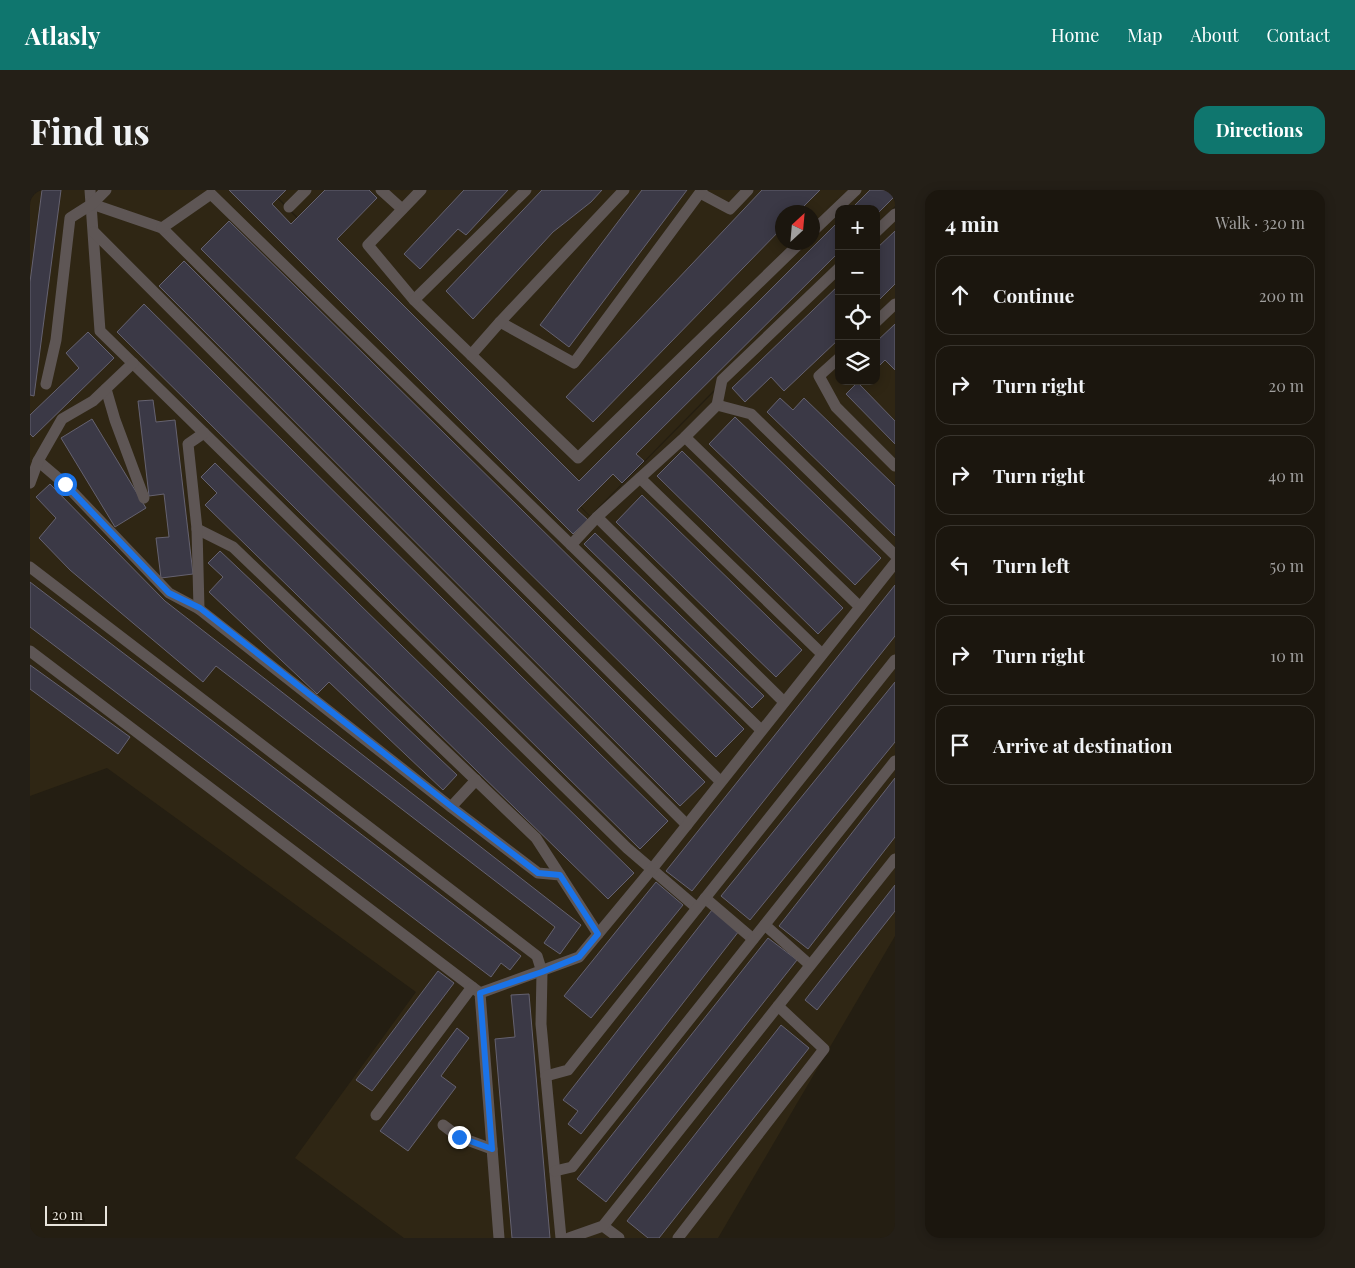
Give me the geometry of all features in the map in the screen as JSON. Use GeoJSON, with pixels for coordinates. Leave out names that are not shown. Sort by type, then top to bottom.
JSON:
{"type":"FeatureCollection","features":[{"type":"Feature","properties":{"kind":"lane"},"geometry":{"type":"LineString","coordinates":[[90,190],[100,331],[620,841],[698,908]]}},
{"type":"Feature","properties":{"kind":"lane"},"geometry":{"type":"LineString","coordinates":[[46,384],[56,340],[70,218],[92,204],[106,190]]}},
{"type":"Feature","properties":{"kind":"lane"},"geometry":{"type":"LineString","coordinates":[[289,207],[306,190]]}},
{"type":"Feature","properties":{"kind":"lane"},"geometry":{"type":"LineString","coordinates":[[381,190],[402,209]]}},
{"type":"Feature","properties":{"kind":"lane"},"geometry":{"type":"LineString","coordinates":[[421,190],[368,245],[414,300],[578,458],[794,250]]}},
{"type":"Feature","properties":{"kind":"lane"},"geometry":{"type":"LineString","coordinates":[[414,300],[526,190]]}},
{"type":"Feature","properties":{"kind":"lane"},"geometry":{"type":"LineString","coordinates":[[471,355],[624,190]]}},
{"type":"Feature","properties":{"kind":"lane"},"geometry":{"type":"LineString","coordinates":[[500,322],[574,363],[701,191],[730,209],[748,190]]}},
{"type":"Feature","properties":{"kind":"lane"},"geometry":{"type":"LineString","coordinates":[[820,224],[856,190]]}},
{"type":"Feature","properties":{"kind":"lane"},"geometry":{"type":"LineString","coordinates":[[162,228],[213,192],[761,730]]}},
{"type":"Feature","properties":{"kind":"lane"},"geometry":{"type":"LineString","coordinates":[[92,204],[162,228],[720,781]]}},
{"type":"Feature","properties":{"kind":"lane"},"geometry":{"type":"LineString","coordinates":[[880,228],[895,214]]}},
{"type":"Feature","properties":{"kind":"lane"},"geometry":{"type":"LineString","coordinates":[[94,232],[687,825]]}},
{"type":"Feature","properties":{"kind":"lane"},"geometry":{"type":"LineString","coordinates":[[571,545],[597,517],[685,437],[717,405],[722,380],[835,272]]}},
{"type":"Feature","properties":{"kind":"lane"},"geometry":{"type":"LineString","coordinates":[[880,318],[895,304]]}},
{"type":"Feature","properties":{"kind":"lane"},"geometry":{"type":"LineString","coordinates":[[835,362],[819,376],[836,408],[895,466]]}},
{"type":"Feature","properties":{"kind":"lane"},"geometry":{"type":"LineString","coordinates":[[30,483],[38,461],[62,419],[93,401],[133,363]]}},
{"type":"Feature","properties":{"kind":"lane"},"geometry":{"type":"LineString","coordinates":[[106,389],[114,420],[144,498]]}},
{"type":"Feature","properties":{"kind":"lane"},"geometry":{"type":"LineString","coordinates":[[717,405],[751,414],[895,555]]}},
{"type":"Feature","properties":{"kind":"lane"},"geometry":{"type":"LineString","coordinates":[[200,608],[197,529],[188,444],[204,433]]}},
{"type":"Feature","properties":{"kind":"lane"},"geometry":{"type":"LineString","coordinates":[[685,437],[860,607]]}},
{"type":"Feature","properties":{"kind":"lane"},"geometry":{"type":"LineString","coordinates":[[38,461],[65,484],[169,593],[200,608],[538,873],[560,875]]}},
{"type":"Feature","properties":{"kind":"lane"},"geometry":{"type":"LineString","coordinates":[[640,478],[822,654]]}},
{"type":"Feature","properties":{"kind":"lane"},"geometry":{"type":"LineString","coordinates":[[597,517],[784,702]]}},
{"type":"Feature","properties":{"kind":"lane"},"geometry":{"type":"LineString","coordinates":[[197,529],[233,547],[536,838],[598,934]]}},
{"type":"Feature","properties":{"kind":"lane"},"geometry":{"type":"LineString","coordinates":[[376,1115],[476,990],[542,972],[579,957],[652,869],[895,563]]}},
{"type":"Feature","properties":{"kind":"lane"},"geometry":{"type":"LineString","coordinates":[[30,567],[537,956],[542,972],[541,1024],[561,1238]]}},
{"type":"Feature","properties":{"kind":"lane"},"geometry":{"type":"LineString","coordinates":[[30,651],[476,990],[499,1238]]}},
{"type":"Feature","properties":{"kind":"lane"},"geometry":{"type":"LineString","coordinates":[[546,1076],[568,1070],[895,660]]}},
{"type":"Feature","properties":{"kind":"lane"},"geometry":{"type":"LineString","coordinates":[[555,1171],[572,1167],[895,761]]}},
{"type":"Feature","properties":{"kind":"lane"},"geometry":{"type":"LineString","coordinates":[[452,807],[476,780]]}},
{"type":"Feature","properties":{"kind":"lane"},"geometry":{"type":"LineString","coordinates":[[569,1238],[603,1226],[895,858]]}},
{"type":"Feature","properties":{"kind":"lane"},"geometry":{"type":"LineString","coordinates":[[706,898],[753,939]]}},
{"type":"Feature","properties":{"kind":"lane"},"geometry":{"type":"LineString","coordinates":[[764,924],[810,965]]}},
{"type":"Feature","properties":{"kind":"lane"},"geometry":{"type":"LineString","coordinates":[[678,1238],[824,1049],[778,1006]]}},
{"type":"Feature","properties":{"kind":"lane"},"geometry":{"type":"LineString","coordinates":[[443,1125],[459,1137],[492,1149]]}},
{"type":"Feature","properties":{"kind":"lane"},"geometry":{"type":"LineString","coordinates":[[603,1226],[618,1238]]}},
{"type":"Feature","properties":{"kind":"shaded area"},"geometry":{"type":"Polygon","coordinates":[[[30,190],[269,190],[590,517],[835,270],[835,385],[880,385],[880,224],[895,209],[895,936],[718,1238],[404,1238],[295,1158],[416,992],[107,768],[30,796],[30,190]]]}},
{"type":"Feature","properties":{"kind":"shaded area"},"geometry":{"type":"Polygon","coordinates":[[[271,190],[895,190],[895,206],[880,221],[880,205],[835,205],[835,267],[590,516],[271,190]]]}},
{"type":"Feature","properties":{"kind":"building"},"geometry":{"type":"Polygon","coordinates":[[[42,190],[61,190],[34,396],[30,395],[30,282],[42,190]]]}},
{"type":"Feature","properties":{"kind":"building"},"geometry":{"type":"Polygon","coordinates":[[[229,190],[286,190],[272,204],[291,224],[325,190],[369,190],[377,198],[337,239],[579,481],[810,250],[820,250],[820,240],[835,225],[835,256],[636,454],[644,461],[622,483],[613,474],[577,510],[588,520],[573,534],[229,190]]]}},
{"type":"Feature","properties":{"kind":"building"},"geometry":{"type":"Polygon","coordinates":[[[464,190],[508,190],[466,235],[458,229],[420,269],[404,254],[464,190]]]}},
{"type":"Feature","properties":{"kind":"building"},"geometry":{"type":"Polygon","coordinates":[[[542,190],[602,190],[591,202],[553,232],[473,319],[446,291],[542,190]]]}},
{"type":"Feature","properties":{"kind":"building"},"geometry":{"type":"Polygon","coordinates":[[[642,190],[687,190],[569,347],[540,325],[642,190]]]}},
{"type":"Feature","properties":{"kind":"building"},"geometry":{"type":"Polygon","coordinates":[[[762,190],[820,190],[805,205],[775,205],[775,235],[593,422],[566,397],[762,190]]]}},
{"type":"Feature","properties":{"kind":"building"},"geometry":{"type":"Polygon","coordinates":[[[870,190],[895,190],[895,196],[880,211],[880,205],[855,205],[870,190]]]}},
{"type":"Feature","properties":{"kind":"building"},"geometry":{"type":"Polygon","coordinates":[[[229,221],[744,729],[716,757],[201,249],[229,221]]]}},
{"type":"Feature","properties":{"kind":"building"},"geometry":{"type":"Polygon","coordinates":[[[895,231],[895,284],[880,299],[880,250],[880,245],[895,231]]]}},
{"type":"Feature","properties":{"kind":"building"},"geometry":{"type":"Polygon","coordinates":[[[184,261],[705,782],[680,806],[159,286],[184,261]]]}},
{"type":"Feature","properties":{"kind":"building"},"geometry":{"type":"Polygon","coordinates":[[[835,289],[835,343],[784,391],[771,377],[745,402],[732,388],[835,289]]]}},
{"type":"Feature","properties":{"kind":"building"},"geometry":{"type":"Polygon","coordinates":[[[144,304],[668,821],[640,849],[117,332],[144,304]]]}},
{"type":"Feature","properties":{"kind":"building"},"geometry":{"type":"Polygon","coordinates":[[[895,324],[895,370],[885,360],[880,365],[880,338],[895,324]]]}},
{"type":"Feature","properties":{"kind":"building"},"geometry":{"type":"Polygon","coordinates":[[[88,332],[114,358],[33,437],[30,434],[30,415],[79,368],[66,353],[88,332]]]}},
{"type":"Feature","properties":{"kind":"building"},"geometry":{"type":"Polygon","coordinates":[[[855,385],[860,385],[895,421],[895,444],[846,394],[855,385]]]}},
{"type":"Feature","properties":{"kind":"building"},"geometry":{"type":"Polygon","coordinates":[[[780,398],[793,410],[804,398],[895,486],[895,536],[767,412],[780,398]]]}},
{"type":"Feature","properties":{"kind":"building"},"geometry":{"type":"Polygon","coordinates":[[[153,400],[156,422],[175,420],[193,574],[161,578],[156,538],[169,537],[164,494],[149,496],[138,401],[153,400]]]}},
{"type":"Feature","properties":{"kind":"building"},"geometry":{"type":"Polygon","coordinates":[[[735,417],[881,558],[855,585],[709,444],[735,417]]]}},
{"type":"Feature","properties":{"kind":"building"},"geometry":{"type":"Polygon","coordinates":[[[92,419],[146,508],[115,527],[61,438],[92,419]]]}},
{"type":"Feature","properties":{"kind":"building"},"geometry":{"type":"Polygon","coordinates":[[[682,451],[843,608],[818,634],[657,476],[682,451]]]}},
{"type":"Feature","properties":{"kind":"building"},"geometry":{"type":"Polygon","coordinates":[[[215,463],[634,873],[608,899],[205,505],[217,493],[201,477],[215,463]]]}},
{"type":"Feature","properties":{"kind":"building"},"geometry":{"type":"Polygon","coordinates":[[[50,484],[165,601],[581,925],[560,954],[544,943],[555,927],[216,666],[203,682],[70,570],[39,538],[56,518],[36,497],[50,484]]]}},
{"type":"Feature","properties":{"kind":"building"},"geometry":{"type":"Polygon","coordinates":[[[642,495],[802,650],[776,677],[616,522],[642,495]]]}},
{"type":"Feature","properties":{"kind":"building"},"geometry":{"type":"Polygon","coordinates":[[[595,533],[764,696],[752,708],[584,544],[595,533]]]}},
{"type":"Feature","properties":{"kind":"building"},"geometry":{"type":"Polygon","coordinates":[[[220,551],[457,775],[443,790],[329,682],[317,694],[209,592],[223,577],[208,563],[220,551]]]}},
{"type":"Feature","properties":{"kind":"building"},"geometry":{"type":"Polygon","coordinates":[[[30,582],[521,956],[510,970],[501,963],[491,977],[30,627],[30,582]]]}},
{"type":"Feature","properties":{"kind":"building"},"geometry":{"type":"Polygon","coordinates":[[[895,585],[895,636],[692,891],[666,871],[895,585]]]}},
{"type":"Feature","properties":{"kind":"building"},"geometry":{"type":"Polygon","coordinates":[[[30,665],[130,737],[118,754],[30,689],[30,665]]]}},
{"type":"Feature","properties":{"kind":"building"},"geometry":{"type":"Polygon","coordinates":[[[895,682],[895,742],[750,920],[721,896],[895,682]]]}},
{"type":"Feature","properties":{"kind":"building"},"geometry":{"type":"Polygon","coordinates":[[[895,778],[895,837],[808,949],[779,926],[895,778]]]}},
{"type":"Feature","properties":{"kind":"building"},"geometry":{"type":"Polygon","coordinates":[[[656,882],[683,905],[591,1018],[564,996],[656,882]]]}},
{"type":"Feature","properties":{"kind":"building"},"geometry":{"type":"Polygon","coordinates":[[[895,885],[895,911],[817,1010],[805,1000],[895,885]]]}},
{"type":"Feature","properties":{"kind":"building"},"geometry":{"type":"Polygon","coordinates":[[[712,910],[739,931],[581,1134],[568,1124],[578,1111],[563,1100],[712,910]]]}},
{"type":"Feature","properties":{"kind":"building"},"geometry":{"type":"Polygon","coordinates":[[[768,938],[797,960],[606,1202],[577,1179],[768,938]]]}},
{"type":"Feature","properties":{"kind":"building"},"geometry":{"type":"Polygon","coordinates":[[[438,971],[454,983],[372,1091],[356,1080],[438,971]]]}},
{"type":"Feature","properties":{"kind":"building"},"geometry":{"type":"Polygon","coordinates":[[[529,994],[550,1238],[512,1238],[495,1039],[515,1037],[511,995],[529,994]]]}},
{"type":"Feature","properties":{"kind":"building"},"geometry":{"type":"Polygon","coordinates":[[[781,1025],[809,1048],[659,1238],[648,1238],[627,1221],[781,1025]]]}},
{"type":"Feature","properties":{"kind":"building"},"geometry":{"type":"Polygon","coordinates":[[[457,1028],[469,1038],[441,1076],[456,1087],[408,1151],[380,1131],[457,1028]]]}},
{"type":"Feature","properties":{"kind":"route"},"geometry":{"type":"LineString","coordinates":[[65,484],[169,593],[200,608],[538,873],[560,875],[598,934],[579,957],[480,993],[492,1149],[459,1137]]}}]}
